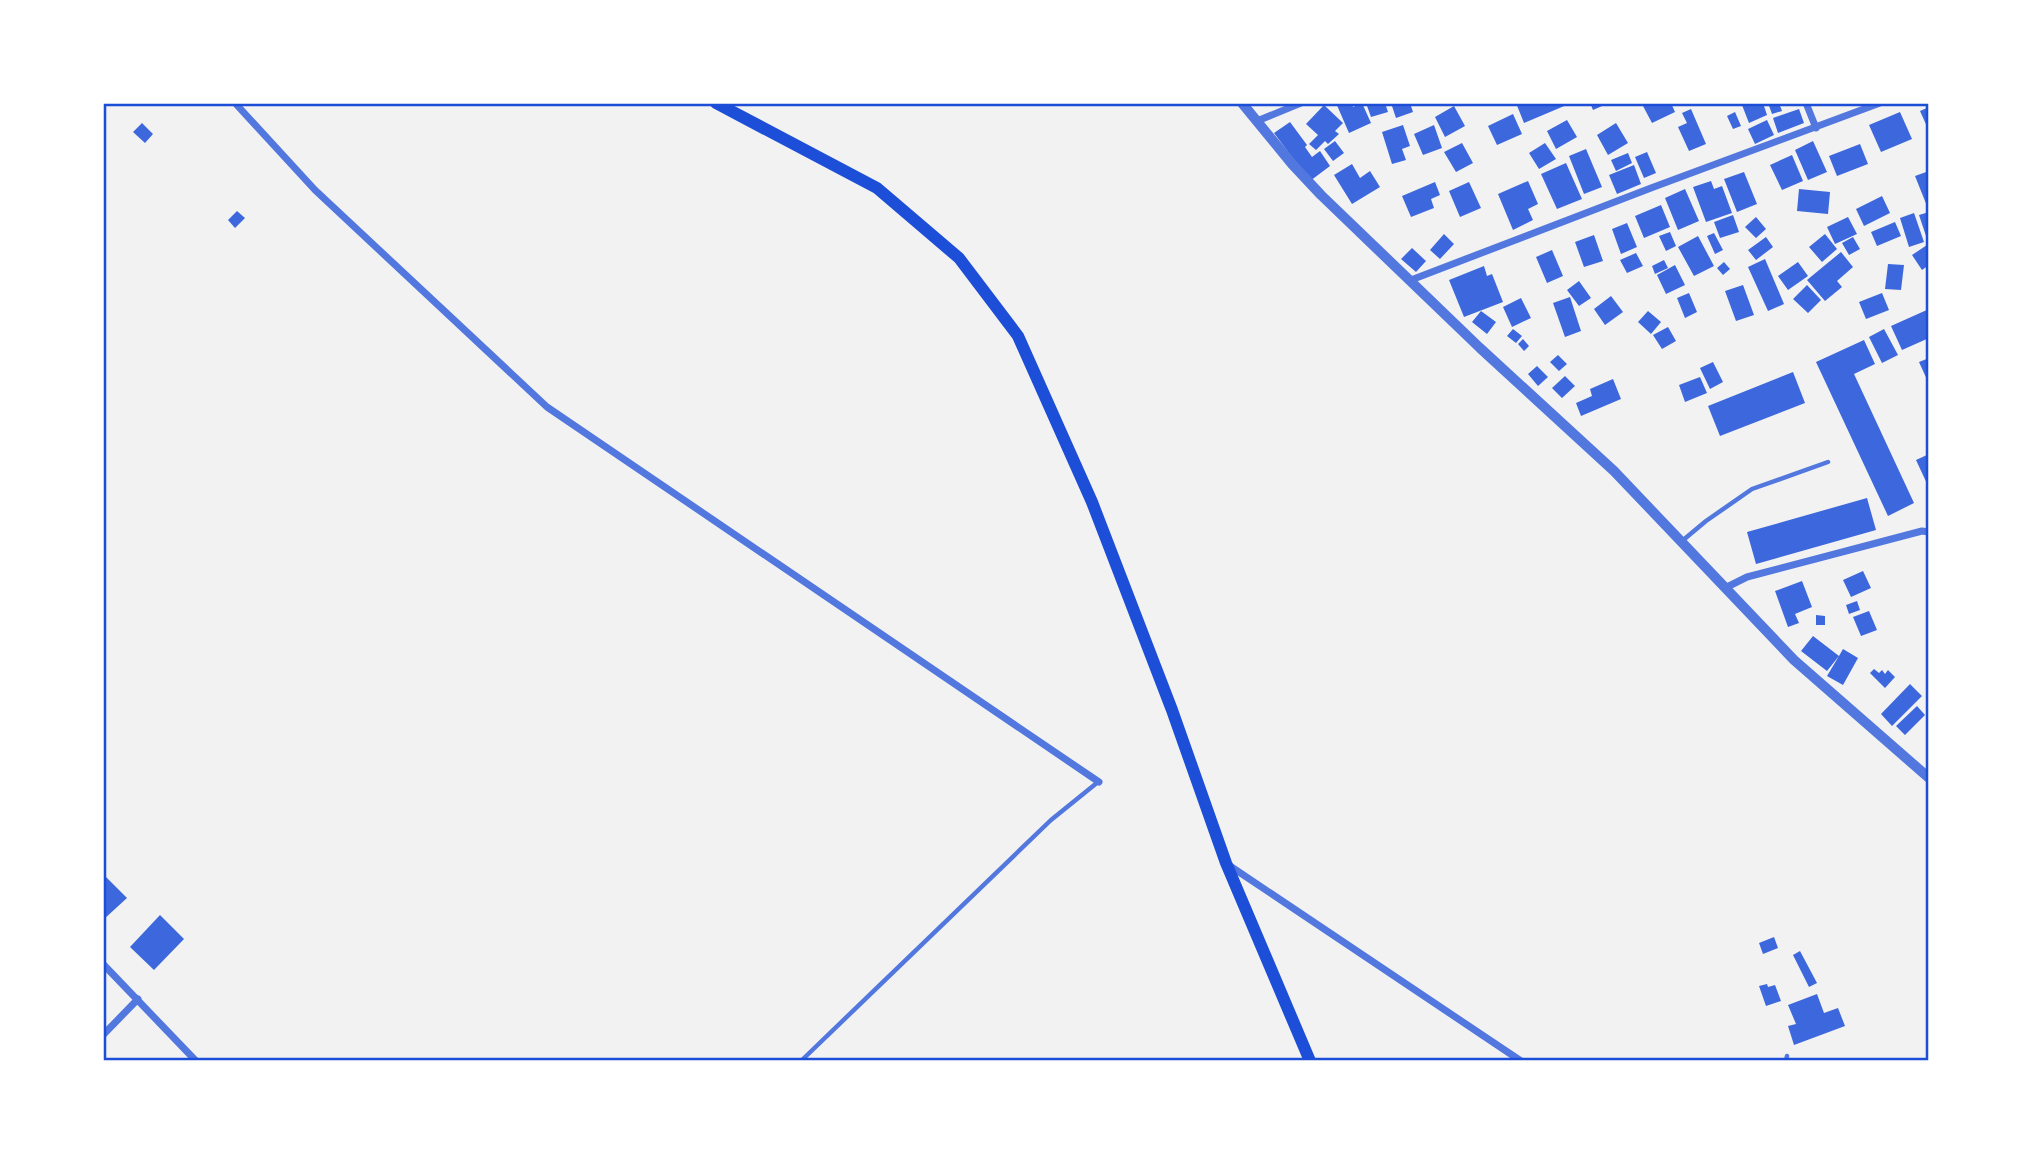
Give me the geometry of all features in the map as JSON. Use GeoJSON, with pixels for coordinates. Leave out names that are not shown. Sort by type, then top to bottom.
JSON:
{"type":"FeatureCollection","features":[{"type":"Feature","properties":{"kind":"main road"},"geometry":{"type":"LineString","coordinates":[[716,103],[877,188],[959,258],[1018,336],[1092,502],[1227,863],[1310,1061]]}},
{"type":"Feature","properties":{"kind":"street"},"geometry":{"type":"LineString","coordinates":[[235,103],[315,190],[547,407],[1099,782]]}},
{"type":"Feature","properties":{"kind":"street"},"geometry":{"type":"LineString","coordinates":[[1242,103],[1321,195],[1480,348],[1614,471],[1794,660],[1929,778]]}},
{"type":"Feature","properties":{"kind":"street"},"geometry":{"type":"LineString","coordinates":[[1257,121],[1301,103]]}},
{"type":"Feature","properties":{"kind":"street"},"geometry":{"type":"LineString","coordinates":[[1806,103],[1816,128]]}},
{"type":"Feature","properties":{"kind":"street"},"geometry":{"type":"LineString","coordinates":[[1411,280],[1880,103]]}},
{"type":"Feature","properties":{"kind":"street"},"geometry":{"type":"LineString","coordinates":[[1725,588],[1742,579],[1922,531],[1929,532]]}},
{"type":"Feature","properties":{"kind":"street"},"geometry":{"type":"LineString","coordinates":[[1227,863],[1521,1061]]}},
{"type":"Feature","properties":{"kind":"street"},"geometry":{"type":"LineString","coordinates":[[103,964],[196,1061]]}},
{"type":"Feature","properties":{"kind":"street"},"geometry":{"type":"LineString","coordinates":[[103,1035],[138,999]]}},
{"type":"Feature","properties":{"kind":"lane"},"geometry":{"type":"LineString","coordinates":[[1682,542],[1706,521],[1752,489],[1828,463]]}},
{"type":"Feature","properties":{"kind":"lane"},"geometry":{"type":"LineString","coordinates":[[801,1061],[1051,820],[1099,782]]}},
{"type":"Feature","properties":{"kind":"building"},"geometry":{"type":"Polygon","coordinates":[[[1336,103],[1352,103],[1353,107],[1362,103],[1371,123],[1349,133],[1336,103]]]}},
{"type":"Feature","properties":{"kind":"building"},"geometry":{"type":"Polygon","coordinates":[[[1366,103],[1385,103],[1388,112],[1371,117],[1366,103]]]}},
{"type":"Feature","properties":{"kind":"building"},"geometry":{"type":"Polygon","coordinates":[[[1391,103],[1410,103],[1413,112],[1396,118],[1391,103]]]}},
{"type":"Feature","properties":{"kind":"building"},"geometry":{"type":"Polygon","coordinates":[[[1516,103],[1569,103],[1569,104],[1524,123],[1516,103]]]}},
{"type":"Feature","properties":{"kind":"building"},"geometry":{"type":"Polygon","coordinates":[[[1590,103],[1609,103],[1593,110],[1590,103]]]}},
{"type":"Feature","properties":{"kind":"building"},"geometry":{"type":"Polygon","coordinates":[[[1648,103],[1671,103],[1675,112],[1652,123],[1643,106],[1648,103]]]}},
{"type":"Feature","properties":{"kind":"building"},"geometry":{"type":"Polygon","coordinates":[[[1763,103],[1767,115],[1749,123],[1742,105],[1763,103]]]}},
{"type":"Feature","properties":{"kind":"building"},"geometry":{"type":"Polygon","coordinates":[[[1768,103],[1779,103],[1782,111],[1772,114],[1768,103]]]}},
{"type":"Feature","properties":{"kind":"building"},"geometry":{"type":"Polygon","coordinates":[[[1324,105],[1343,123],[1335,131],[1339,134],[1328,144],[1325,141],[1316,150],[1309,144],[1318,135],[1306,124],[1324,105]]]}},
{"type":"Feature","properties":{"kind":"building"},"geometry":{"type":"Polygon","coordinates":[[[1454,106],[1465,126],[1445,137],[1435,117],[1454,106]]]}},
{"type":"Feature","properties":{"kind":"building"},"geometry":{"type":"Polygon","coordinates":[[[1929,107],[1929,131],[1920,111],[1929,107]]]}},
{"type":"Feature","properties":{"kind":"building"},"geometry":{"type":"Polygon","coordinates":[[[1691,109],[1706,144],[1689,151],[1678,127],[1687,123],[1682,113],[1691,109]]]}},
{"type":"Feature","properties":{"kind":"building"},"geometry":{"type":"Polygon","coordinates":[[[1799,109],[1804,123],[1778,133],[1773,118],[1799,109]]]}},
{"type":"Feature","properties":{"kind":"building"},"geometry":{"type":"Polygon","coordinates":[[[1735,112],[1741,126],[1733,129],[1727,116],[1735,112]]]}},
{"type":"Feature","properties":{"kind":"building"},"geometry":{"type":"Polygon","coordinates":[[[1900,112],[1912,139],[1881,152],[1869,125],[1900,112]]]}},
{"type":"Feature","properties":{"kind":"building"},"geometry":{"type":"Polygon","coordinates":[[[1513,114],[1522,134],[1497,145],[1488,126],[1513,114]]]}},
{"type":"Feature","properties":{"kind":"building"},"geometry":{"type":"Polygon","coordinates":[[[1567,120],[1577,137],[1556,149],[1547,131],[1567,120]]]}},
{"type":"Feature","properties":{"kind":"building"},"geometry":{"type":"Polygon","coordinates":[[[1767,120],[1774,135],[1755,144],[1748,129],[1767,120]]]}},
{"type":"Feature","properties":{"kind":"building"},"geometry":{"type":"Polygon","coordinates":[[[1290,122],[1307,145],[1305,147],[1312,157],[1320,151],[1330,166],[1310,181],[1274,133],[1290,122]]]}},
{"type":"Feature","properties":{"kind":"building"},"geometry":{"type":"Polygon","coordinates":[[[142,123],[153,134],[145,143],[133,132],[142,123]]]}},
{"type":"Feature","properties":{"kind":"building"},"geometry":{"type":"Polygon","coordinates":[[[1616,123],[1628,143],[1608,155],[1597,135],[1616,123]]]}},
{"type":"Feature","properties":{"kind":"building"},"geometry":{"type":"Polygon","coordinates":[[[1403,125],[1410,146],[1402,149],[1406,160],[1392,164],[1382,132],[1403,125]]]}},
{"type":"Feature","properties":{"kind":"building"},"geometry":{"type":"Polygon","coordinates":[[[1434,125],[1442,148],[1423,155],[1414,134],[1434,125]]]}},
{"type":"Feature","properties":{"kind":"building"},"geometry":{"type":"Polygon","coordinates":[[[1335,141],[1344,153],[1333,161],[1324,149],[1335,141]]]}},
{"type":"Feature","properties":{"kind":"building"},"geometry":{"type":"Polygon","coordinates":[[[1813,141],[1827,172],[1808,180],[1795,150],[1813,141]]]}},
{"type":"Feature","properties":{"kind":"building"},"geometry":{"type":"Polygon","coordinates":[[[1462,143],[1473,163],[1456,172],[1444,152],[1462,143]]]}},
{"type":"Feature","properties":{"kind":"building"},"geometry":{"type":"Polygon","coordinates":[[[1545,143],[1556,159],[1539,169],[1529,153],[1545,143]]]}},
{"type":"Feature","properties":{"kind":"building"},"geometry":{"type":"Polygon","coordinates":[[[1860,144],[1868,164],[1837,176],[1829,156],[1860,144]]]}},
{"type":"Feature","properties":{"kind":"building"},"geometry":{"type":"Polygon","coordinates":[[[1586,149],[1602,187],[1584,194],[1569,156],[1586,149]]]}},
{"type":"Feature","properties":{"kind":"building"},"geometry":{"type":"Polygon","coordinates":[[[1647,152],[1656,173],[1644,178],[1635,157],[1647,152]]]}},
{"type":"Feature","properties":{"kind":"building"},"geometry":{"type":"Polygon","coordinates":[[[1628,153],[1632,163],[1616,171],[1611,160],[1628,153]]]}},
{"type":"Feature","properties":{"kind":"building"},"geometry":{"type":"Polygon","coordinates":[[[1792,155],[1803,181],[1782,190],[1770,165],[1792,155]]]}},
{"type":"Feature","properties":{"kind":"building"},"geometry":{"type":"Polygon","coordinates":[[[1566,163],[1582,199],[1557,209],[1541,174],[1566,163]]]}},
{"type":"Feature","properties":{"kind":"building"},"geometry":{"type":"Polygon","coordinates":[[[1352,164],[1360,178],[1370,171],[1380,187],[1352,204],[1334,175],[1352,164]]]}},
{"type":"Feature","properties":{"kind":"building"},"geometry":{"type":"Polygon","coordinates":[[[1634,165],[1641,184],[1617,194],[1609,175],[1634,165]]]}},
{"type":"Feature","properties":{"kind":"building"},"geometry":{"type":"Polygon","coordinates":[[[1929,171],[1929,211],[1915,176],[1929,171]]]}},
{"type":"Feature","properties":{"kind":"building"},"geometry":{"type":"Polygon","coordinates":[[[1744,172],[1757,204],[1737,212],[1724,179],[1744,172]]]}},
{"type":"Feature","properties":{"kind":"building"},"geometry":{"type":"Polygon","coordinates":[[[1528,181],[1538,204],[1528,209],[1533,220],[1513,230],[1498,194],[1528,181]]]}},
{"type":"Feature","properties":{"kind":"building"},"geometry":{"type":"Polygon","coordinates":[[[1711,181],[1714,189],[1722,186],[1732,213],[1706,222],[1693,187],[1711,181]]]}},
{"type":"Feature","properties":{"kind":"building"},"geometry":{"type":"Polygon","coordinates":[[[1435,182],[1440,195],[1431,199],[1434,208],[1411,217],[1402,196],[1435,182]]]}},
{"type":"Feature","properties":{"kind":"building"},"geometry":{"type":"Polygon","coordinates":[[[1469,182],[1481,208],[1460,217],[1449,191],[1469,182]]]}},
{"type":"Feature","properties":{"kind":"building"},"geometry":{"type":"Polygon","coordinates":[[[1685,189],[1699,221],[1678,230],[1665,198],[1685,189]]]}},
{"type":"Feature","properties":{"kind":"building"},"geometry":{"type":"Polygon","coordinates":[[[1799,189],[1830,192],[1828,214],[1797,211],[1799,189]]]}},
{"type":"Feature","properties":{"kind":"building"},"geometry":{"type":"Polygon","coordinates":[[[1882,196],[1890,213],[1864,226],[1856,209],[1882,196]]]}},
{"type":"Feature","properties":{"kind":"building"},"geometry":{"type":"Polygon","coordinates":[[[1661,205],[1670,227],[1644,238],[1635,216],[1661,205]]]}},
{"type":"Feature","properties":{"kind":"building"},"geometry":{"type":"Polygon","coordinates":[[[237,211],[245,218],[235,228],[228,220],[237,211]]]}},
{"type":"Feature","properties":{"kind":"building"},"geometry":{"type":"Polygon","coordinates":[[[1929,212],[1929,242],[1928,242],[1919,215],[1929,212]]]}},
{"type":"Feature","properties":{"kind":"building"},"geometry":{"type":"Polygon","coordinates":[[[1914,213],[1924,242],[1909,247],[1900,218],[1914,213]]]}},
{"type":"Feature","properties":{"kind":"building"},"geometry":{"type":"Polygon","coordinates":[[[1733,215],[1739,232],[1720,238],[1714,222],[1733,215]]]}},
{"type":"Feature","properties":{"kind":"building"},"geometry":{"type":"Polygon","coordinates":[[[1756,217],[1766,229],[1756,238],[1745,227],[1756,217]]]}},
{"type":"Feature","properties":{"kind":"building"},"geometry":{"type":"Polygon","coordinates":[[[1848,217],[1857,234],[1835,244],[1827,227],[1848,217]]]}},
{"type":"Feature","properties":{"kind":"building"},"geometry":{"type":"Polygon","coordinates":[[[1895,222],[1901,236],[1877,246],[1871,232],[1895,222]]]}},
{"type":"Feature","properties":{"kind":"building"},"geometry":{"type":"Polygon","coordinates":[[[1627,223],[1637,247],[1621,254],[1612,229],[1627,223]]]}},
{"type":"Feature","properties":{"kind":"building"},"geometry":{"type":"Polygon","coordinates":[[[1670,232],[1676,246],[1666,251],[1659,236],[1670,232]]]}},
{"type":"Feature","properties":{"kind":"building"},"geometry":{"type":"Polygon","coordinates":[[[1714,233],[1723,250],[1715,254],[1707,236],[1714,233]]]}},
{"type":"Feature","properties":{"kind":"building"},"geometry":{"type":"Polygon","coordinates":[[[1444,234],[1454,244],[1440,259],[1430,250],[1444,234]]]}},
{"type":"Feature","properties":{"kind":"building"},"geometry":{"type":"Polygon","coordinates":[[[1825,234],[1837,249],[1822,262],[1809,247],[1825,234]]]}},
{"type":"Feature","properties":{"kind":"building"},"geometry":{"type":"Polygon","coordinates":[[[1594,235],[1603,261],[1584,267],[1575,242],[1594,235]]]}},
{"type":"Feature","properties":{"kind":"building"},"geometry":{"type":"Polygon","coordinates":[[[1698,236],[1714,266],[1694,276],[1678,247],[1698,236]]]}},
{"type":"Feature","properties":{"kind":"building"},"geometry":{"type":"Polygon","coordinates":[[[1766,237],[1773,247],[1756,260],[1748,250],[1766,237]]]}},
{"type":"Feature","properties":{"kind":"building"},"geometry":{"type":"Polygon","coordinates":[[[1853,237],[1860,249],[1849,255],[1842,243],[1853,237]]]}},
{"type":"Feature","properties":{"kind":"building"},"geometry":{"type":"Polygon","coordinates":[[[1927,245],[1929,265],[1922,270],[1912,255],[1927,245]]]}},
{"type":"Feature","properties":{"kind":"building"},"geometry":{"type":"Polygon","coordinates":[[[1412,248],[1426,261],[1416,272],[1401,259],[1412,248]]]}},
{"type":"Feature","properties":{"kind":"building"},"geometry":{"type":"Polygon","coordinates":[[[1552,250],[1563,276],[1547,283],[1536,257],[1552,250]]]}},
{"type":"Feature","properties":{"kind":"building"},"geometry":{"type":"Polygon","coordinates":[[[1841,252],[1853,267],[1837,281],[1842,287],[1825,301],[1807,280],[1841,252]]]}},
{"type":"Feature","properties":{"kind":"building"},"geometry":{"type":"Polygon","coordinates":[[[1636,253],[1643,266],[1627,273],[1620,260],[1636,253]]]}},
{"type":"Feature","properties":{"kind":"building"},"geometry":{"type":"Polygon","coordinates":[[[1765,259],[1784,304],[1768,311],[1748,267],[1765,259]]]}},
{"type":"Feature","properties":{"kind":"building"},"geometry":{"type":"Polygon","coordinates":[[[1664,260],[1668,268],[1655,274],[1652,266],[1664,260]]]}},
{"type":"Feature","properties":{"kind":"building"},"geometry":{"type":"Polygon","coordinates":[[[1724,262],[1730,269],[1723,275],[1717,268],[1724,262]]]}},
{"type":"Feature","properties":{"kind":"building"},"geometry":{"type":"Polygon","coordinates":[[[1798,262],[1808,276],[1788,290],[1778,276],[1798,262]]]}},
{"type":"Feature","properties":{"kind":"building"},"geometry":{"type":"Polygon","coordinates":[[[1888,264],[1904,265],[1901,290],[1885,289],[1888,264]]]}},
{"type":"Feature","properties":{"kind":"building"},"geometry":{"type":"Polygon","coordinates":[[[1675,265],[1685,285],[1666,294],[1657,275],[1675,265]]]}},
{"type":"Feature","properties":{"kind":"building"},"geometry":{"type":"Polygon","coordinates":[[[1484,266],[1487,276],[1492,274],[1503,302],[1464,317],[1449,280],[1484,266]]]}},
{"type":"Feature","properties":{"kind":"building"},"geometry":{"type":"Polygon","coordinates":[[[1579,281],[1591,298],[1579,306],[1567,290],[1579,281]]]}},
{"type":"Feature","properties":{"kind":"building"},"geometry":{"type":"Polygon","coordinates":[[[1743,285],[1754,315],[1736,321],[1725,291],[1743,285]]]}},
{"type":"Feature","properties":{"kind":"building"},"geometry":{"type":"Polygon","coordinates":[[[1807,285],[1821,300],[1808,313],[1793,299],[1807,285]]]}},
{"type":"Feature","properties":{"kind":"building"},"geometry":{"type":"Polygon","coordinates":[[[1689,293],[1697,312],[1685,318],[1677,298],[1689,293]]]}},
{"type":"Feature","properties":{"kind":"building"},"geometry":{"type":"Polygon","coordinates":[[[1882,293],[1889,310],[1866,319],[1859,302],[1882,293]]]}},
{"type":"Feature","properties":{"kind":"building"},"geometry":{"type":"Polygon","coordinates":[[[1611,296],[1623,312],[1605,325],[1594,309],[1611,296]]]}},
{"type":"Feature","properties":{"kind":"building"},"geometry":{"type":"Polygon","coordinates":[[[1570,297],[1581,331],[1565,337],[1553,303],[1570,297]]]}},
{"type":"Feature","properties":{"kind":"building"},"geometry":{"type":"Polygon","coordinates":[[[1521,298],[1531,318],[1512,327],[1503,307],[1521,298]]]}},
{"type":"Feature","properties":{"kind":"building"},"geometry":{"type":"Polygon","coordinates":[[[1929,309],[1929,338],[1902,350],[1891,326],[1929,309]]]}},
{"type":"Feature","properties":{"kind":"building"},"geometry":{"type":"Polygon","coordinates":[[[1481,311],[1496,322],[1487,334],[1472,322],[1481,311]]]}},
{"type":"Feature","properties":{"kind":"building"},"geometry":{"type":"Polygon","coordinates":[[[1648,311],[1661,322],[1651,334],[1638,322],[1648,311]]]}},
{"type":"Feature","properties":{"kind":"building"},"geometry":{"type":"Polygon","coordinates":[[[1668,327],[1676,341],[1662,349],[1653,335],[1668,327]]]}},
{"type":"Feature","properties":{"kind":"building"},"geometry":{"type":"Polygon","coordinates":[[[1513,329],[1522,336],[1516,343],[1507,336],[1513,329]]]}},
{"type":"Feature","properties":{"kind":"building"},"geometry":{"type":"Polygon","coordinates":[[[1884,329],[1898,355],[1882,363],[1869,337],[1884,329]]]}},
{"type":"Feature","properties":{"kind":"building"},"geometry":{"type":"Polygon","coordinates":[[[1523,339],[1529,346],[1524,351],[1518,344],[1523,339]]]}},
{"type":"Feature","properties":{"kind":"building"},"geometry":{"type":"Polygon","coordinates":[[[1864,340],[1875,364],[1854,374],[1914,503],[1888,516],[1816,362],[1864,340]]]}},
{"type":"Feature","properties":{"kind":"building"},"geometry":{"type":"Polygon","coordinates":[[[1558,355],[1567,364],[1559,371],[1550,362],[1558,355]]]}},
{"type":"Feature","properties":{"kind":"building"},"geometry":{"type":"Polygon","coordinates":[[[1929,358],[1929,384],[1919,362],[1929,358]]]}},
{"type":"Feature","properties":{"kind":"building"},"geometry":{"type":"Polygon","coordinates":[[[1713,362],[1723,382],[1710,389],[1700,368],[1713,362]]]}},
{"type":"Feature","properties":{"kind":"building"},"geometry":{"type":"Polygon","coordinates":[[[1537,366],[1548,377],[1538,386],[1528,374],[1537,366]]]}},
{"type":"Feature","properties":{"kind":"building"},"geometry":{"type":"Polygon","coordinates":[[[1793,372],[1805,403],[1720,436],[1708,406],[1793,372]]]}},
{"type":"Feature","properties":{"kind":"building"},"geometry":{"type":"Polygon","coordinates":[[[1565,376],[1575,386],[1562,398],[1552,388],[1565,376]]]}},
{"type":"Feature","properties":{"kind":"building"},"geometry":{"type":"Polygon","coordinates":[[[1700,377],[1707,393],[1685,402],[1679,385],[1700,377]]]}},
{"type":"Feature","properties":{"kind":"building"},"geometry":{"type":"Polygon","coordinates":[[[1613,379],[1621,399],[1581,416],[1576,403],[1592,396],[1590,389],[1613,379]]]}},
{"type":"Feature","properties":{"kind":"building"},"geometry":{"type":"Polygon","coordinates":[[[1929,454],[1929,488],[1916,460],[1929,454]]]}},
{"type":"Feature","properties":{"kind":"building"},"geometry":{"type":"Polygon","coordinates":[[[1867,498],[1876,530],[1756,564],[1747,532],[1867,498]]]}},
{"type":"Feature","properties":{"kind":"building"},"geometry":{"type":"Polygon","coordinates":[[[1863,571],[1871,588],[1851,597],[1843,580],[1863,571]]]}},
{"type":"Feature","properties":{"kind":"building"},"geometry":{"type":"Polygon","coordinates":[[[1802,581],[1812,607],[1795,614],[1799,623],[1788,627],[1775,591],[1802,581]]]}},
{"type":"Feature","properties":{"kind":"building"},"geometry":{"type":"Polygon","coordinates":[[[1857,601],[1860,610],[1849,614],[1846,605],[1857,601]]]}},
{"type":"Feature","properties":{"kind":"building"},"geometry":{"type":"Polygon","coordinates":[[[1869,611],[1877,630],[1861,636],[1853,617],[1869,611]]]}},
{"type":"Feature","properties":{"kind":"building"},"geometry":{"type":"Polygon","coordinates":[[[1816,615],[1825,616],[1825,625],[1816,625],[1816,615]]]}},
{"type":"Feature","properties":{"kind":"building"},"geometry":{"type":"Polygon","coordinates":[[[1813,636],[1839,656],[1827,671],[1801,651],[1813,636]]]}},
{"type":"Feature","properties":{"kind":"building"},"geometry":{"type":"Polygon","coordinates":[[[1843,649],[1858,658],[1843,685],[1827,676],[1843,649]]]}},
{"type":"Feature","properties":{"kind":"building"},"geometry":{"type":"Polygon","coordinates":[[[1874,669],[1879,673],[1882,670],[1885,674],[1888,670],[1895,677],[1885,688],[1870,673],[1874,669]]]}},
{"type":"Feature","properties":{"kind":"building"},"geometry":{"type":"Polygon","coordinates":[[[1910,684],[1922,696],[1892,726],[1881,714],[1910,684]]]}},
{"type":"Feature","properties":{"kind":"building"},"geometry":{"type":"Polygon","coordinates":[[[1917,706],[1925,715],[1905,735],[1896,726],[1917,706]]]}},
{"type":"Feature","properties":{"kind":"building"},"geometry":{"type":"Polygon","coordinates":[[[105,876],[127,898],[103,920],[103,878],[105,876]]]}},
{"type":"Feature","properties":{"kind":"building"},"geometry":{"type":"Polygon","coordinates":[[[160,915],[184,939],[154,970],[130,947],[160,915]]]}},
{"type":"Feature","properties":{"kind":"building"},"geometry":{"type":"Polygon","coordinates":[[[1774,937],[1778,948],[1763,954],[1759,943],[1774,937]]]}},
{"type":"Feature","properties":{"kind":"building"},"geometry":{"type":"Polygon","coordinates":[[[1800,951],[1817,983],[1809,987],[1793,955],[1800,951]]]}},
{"type":"Feature","properties":{"kind":"building"},"geometry":{"type":"Polygon","coordinates":[[[1767,984],[1768,987],[1775,985],[1781,1001],[1766,1006],[1759,986],[1767,984]]]}},
{"type":"Feature","properties":{"kind":"building"},"geometry":{"type":"Polygon","coordinates":[[[1817,994],[1824,1013],[1838,1008],[1845,1026],[1794,1045],[1788,1026],[1796,1024],[1788,1005],[1817,994]]]}}]}
